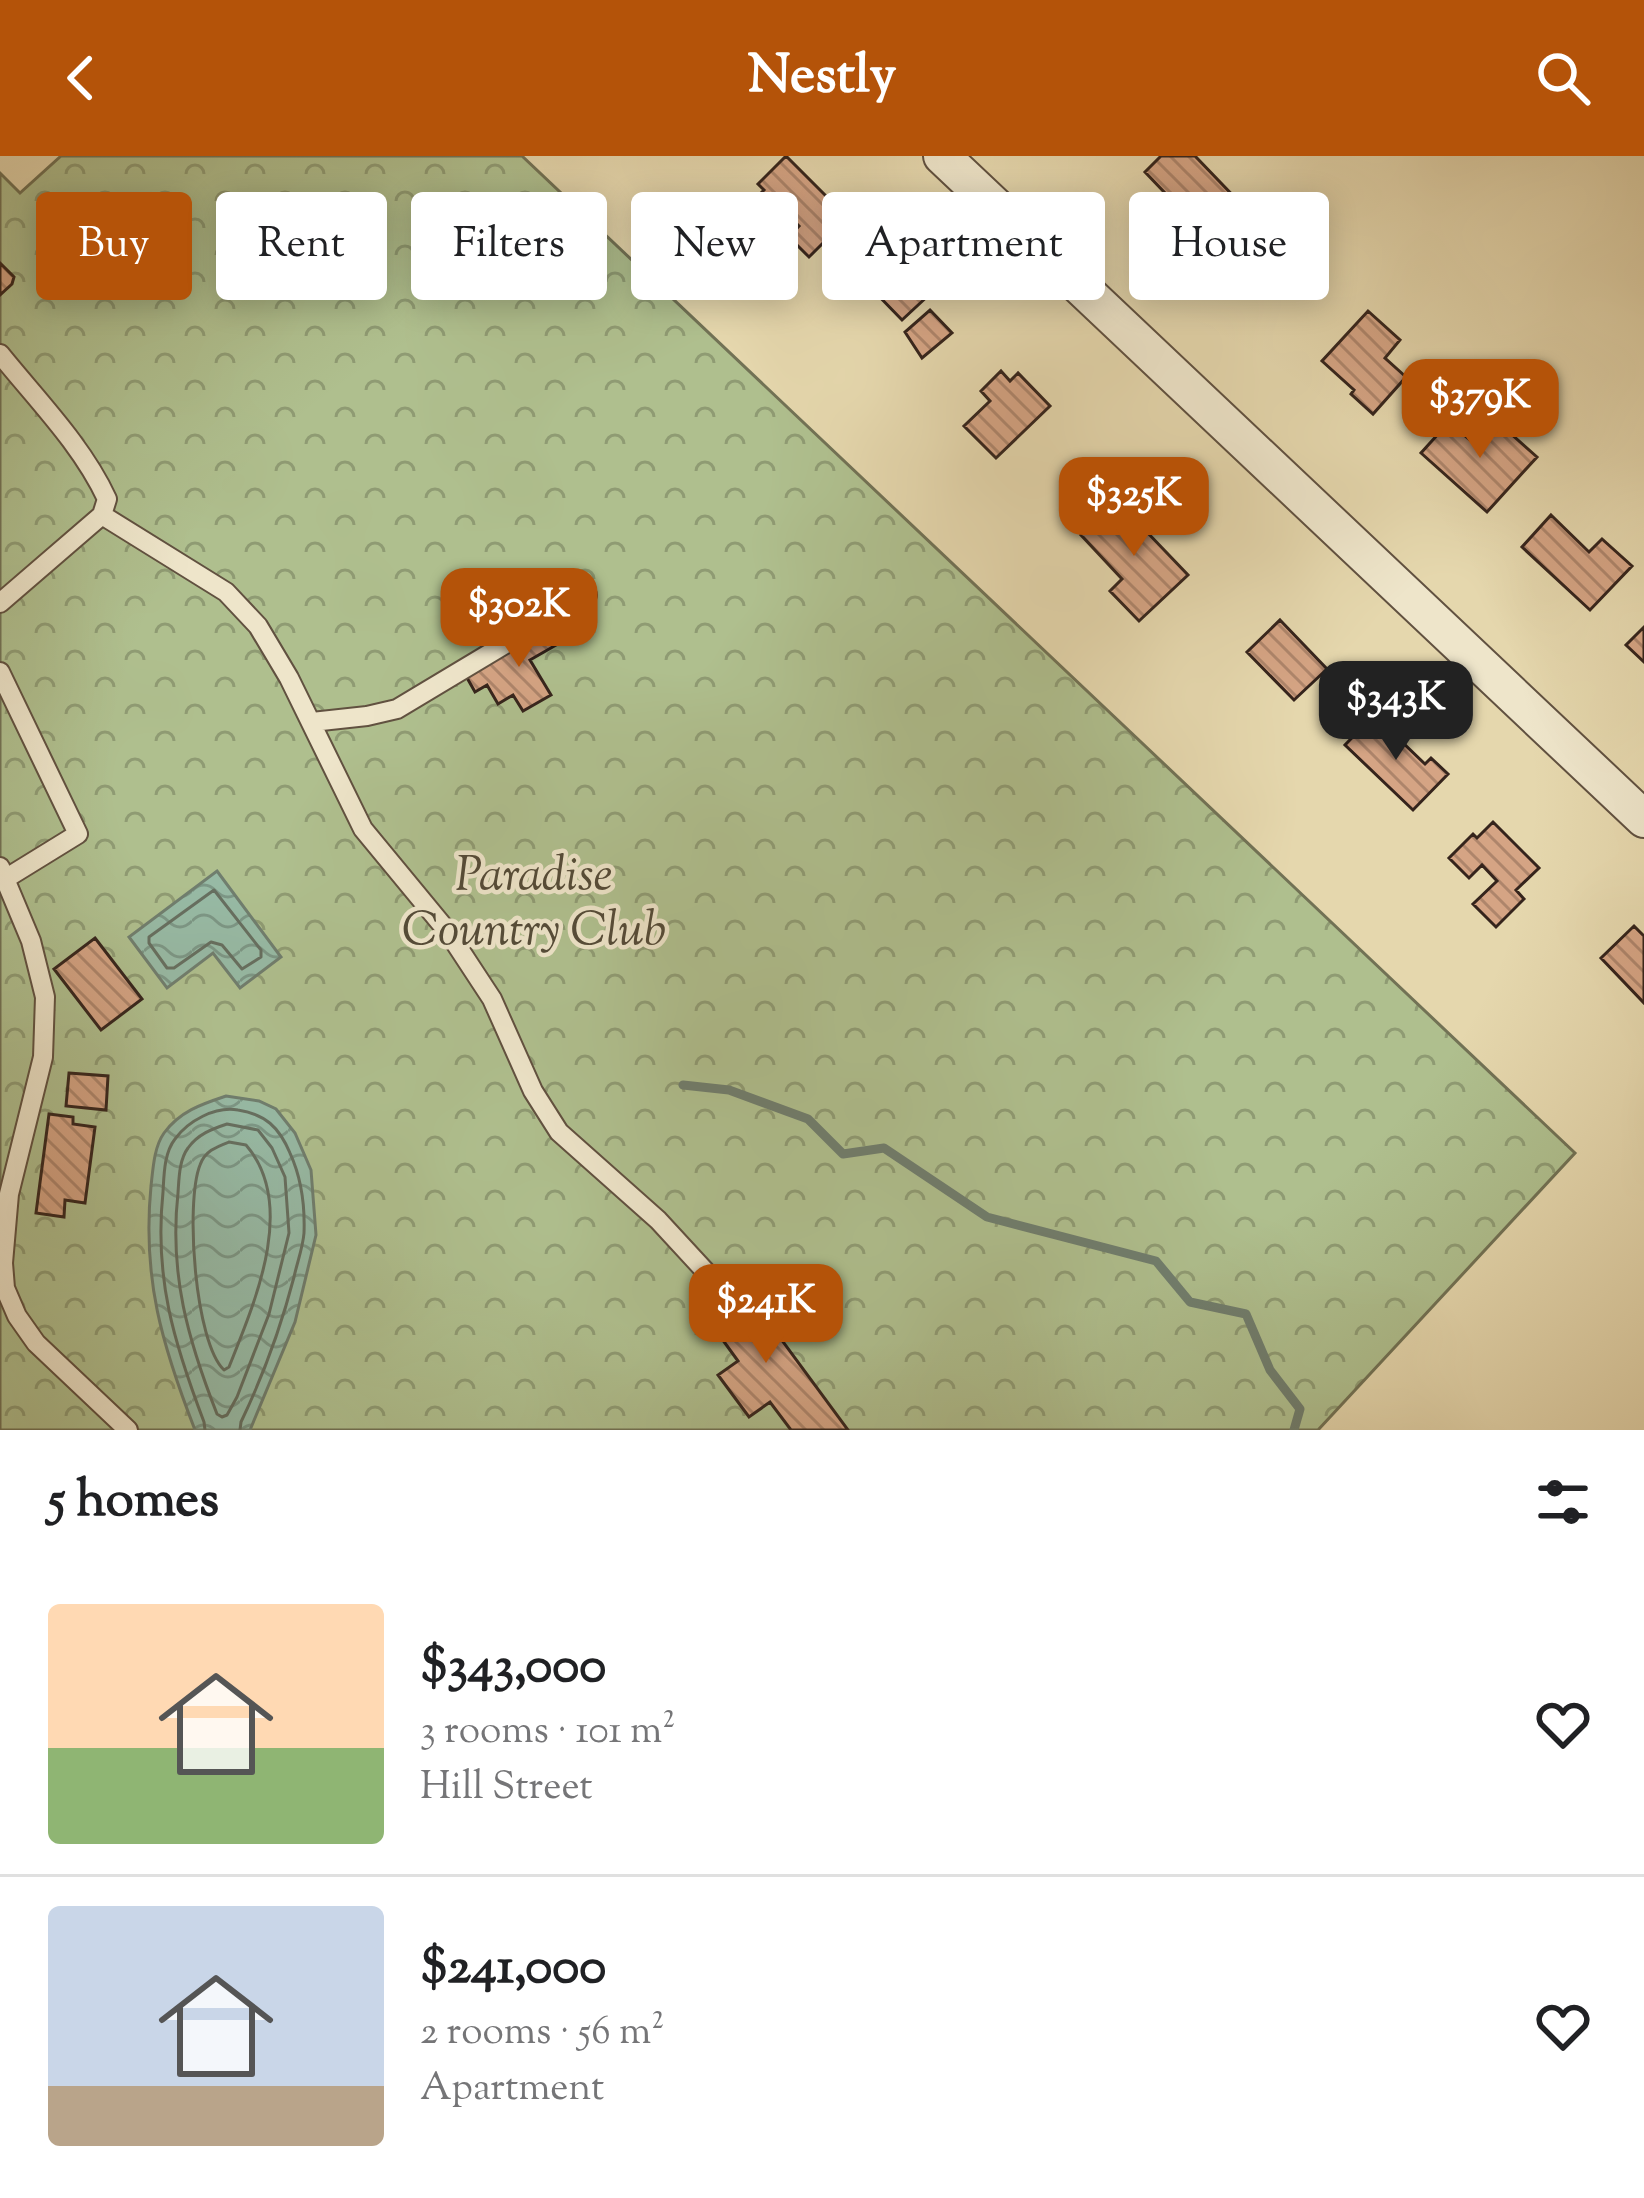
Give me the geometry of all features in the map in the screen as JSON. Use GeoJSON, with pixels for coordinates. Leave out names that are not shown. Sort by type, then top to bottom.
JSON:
{"type":"FeatureCollection","features":[{"type":"Feature","properties":{"kind":"street"},"geometry":{"type":"LineString","coordinates":[[942,156],[1644,819]]}},
{"type":"Feature","properties":{"kind":"lane"},"geometry":{"type":"LineString","coordinates":[[0,603],[102,515],[107,500],[76,449],[3,365]]}},
{"type":"Feature","properties":{"kind":"lane"},"geometry":{"type":"LineString","coordinates":[[102,515],[226,592],[257,626],[312,722],[363,829],[448,932],[492,999],[533,1091],[559,1132],[658,1220],[706,1272]]}},
{"type":"Feature","properties":{"kind":"lane"},"geometry":{"type":"LineString","coordinates":[[312,722],[397,709],[587,595]]}},
{"type":"Feature","properties":{"kind":"lane"},"geometry":{"type":"LineString","coordinates":[[0,672],[78,834],[3,873],[31,941],[45,997],[44,1057],[8,1194],[1,1263],[5,1288],[36,1343],[128,1430]]}},
{"type":"Feature","properties":{"kind":"green space","name":"Paradise Country Club"},"geometry":{"type":"Polygon","coordinates":[[[61,156],[522,156],[560,192],[411,192],[411,300],[607,300],[607,236],[631,259],[631,300],[674,300],[1575,1153],[1318,1430],[0,1430],[0,173],[20,193],[61,156]]]}},
{"type":"Feature","properties":{"kind":"water"},"geometry":{"type":"Polygon","coordinates":[[[217,871],[281,957],[240,988],[213,953],[167,988],[129,937],[217,871]]]}},
{"type":"Feature","properties":{"kind":"water"},"geometry":{"type":"Polygon","coordinates":[[[226,1096],[276,1109],[295,1133],[311,1170],[316,1235],[295,1322],[250,1430],[195,1430],[157,1311],[149,1251],[151,1186],[158,1145],[170,1125],[192,1109],[226,1096]]]}},
{"type":"Feature","properties":{"kind":"building"},"geometry":{"type":"Polygon","coordinates":[[[786,156],[822,192],[822,244],[809,257],[798,246],[798,192],[762,192],[758,184],[786,156]]]}},
{"type":"Feature","properties":{"kind":"building"},"geometry":{"type":"Polygon","coordinates":[[[1161,156],[1195,156],[1230,192],[1164,192],[1145,172],[1161,156]]]}},
{"type":"Feature","properties":{"kind":"building"},"geometry":{"type":"Polygon","coordinates":[[[0,263],[14,277],[0,295],[0,263]]]}},
{"type":"Feature","properties":{"kind":"building"},"geometry":{"type":"Polygon","coordinates":[[[883,300],[923,300],[902,320],[883,300]]]}},
{"type":"Feature","properties":{"kind":"building"},"geometry":{"type":"Polygon","coordinates":[[[930,310],[952,333],[922,358],[905,332],[930,310]]]}},
{"type":"Feature","properties":{"kind":"building"},"geometry":{"type":"Polygon","coordinates":[[[1368,311],[1400,340],[1385,358],[1406,377],[1373,414],[1322,361],[1368,311]]]}},
{"type":"Feature","properties":{"kind":"building"},"geometry":{"type":"Polygon","coordinates":[[[1001,371],[1010,381],[1018,373],[1050,406],[996,458],[964,426],[990,401],[981,391],[1001,371]]]}},
{"type":"Feature","properties":{"kind":"building"},"geometry":{"type":"Polygon","coordinates":[[[1492,417],[1537,457],[1487,512],[1421,453],[1449,422],[1471,441],[1492,417]]]}},
{"type":"Feature","properties":{"kind":"building"},"geometry":{"type":"Polygon","coordinates":[[[1122,497],[1148,524],[1143,528],[1188,575],[1139,621],[1110,591],[1122,579],[1081,535],[1122,497]]]}},
{"type":"Feature","properties":{"kind":"building"},"geometry":{"type":"Polygon","coordinates":[[[1551,515],[1589,552],[1602,539],[1632,566],[1590,610],[1522,547],[1551,515]]]}},
{"type":"Feature","properties":{"kind":"building"},"geometry":{"type":"Polygon","coordinates":[[[1280,620],[1327,669],[1294,700],[1247,652],[1280,620]]]}},
{"type":"Feature","properties":{"kind":"building"},"geometry":{"type":"Polygon","coordinates":[[[561,621],[570,637],[530,660],[551,695],[523,711],[513,695],[498,704],[487,685],[475,692],[466,676],[561,621]]]}},
{"type":"Feature","properties":{"kind":"building"},"geometry":{"type":"Polygon","coordinates":[[[1644,627],[1644,662],[1626,645],[1644,627]]]}},
{"type":"Feature","properties":{"kind":"building"},"geometry":{"type":"Polygon","coordinates":[[[1374,715],[1425,764],[1431,758],[1448,774],[1413,810],[1345,745],[1374,715]]]}},
{"type":"Feature","properties":{"kind":"building"},"geometry":{"type":"Polygon","coordinates":[[[1493,822],[1539,868],[1516,890],[1524,899],[1496,927],[1473,904],[1497,881],[1482,865],[1469,878],[1449,858],[1493,822]]]}},
{"type":"Feature","properties":{"kind":"building"},"geometry":{"type":"Polygon","coordinates":[[[1634,926],[1644,936],[1644,1003],[1601,958],[1634,926]]]}},
{"type":"Feature","properties":{"kind":"building"},"geometry":{"type":"Polygon","coordinates":[[[95,938],[142,999],[101,1030],[54,969],[95,938]]]}},
{"type":"Feature","properties":{"kind":"building"},"geometry":{"type":"Polygon","coordinates":[[[69,1073],[108,1076],[106,1110],[66,1106],[69,1073]]]}},
{"type":"Feature","properties":{"kind":"building"},"geometry":{"type":"Polygon","coordinates":[[[49,1114],[73,1117],[73,1124],[95,1127],[85,1203],[65,1200],[64,1217],[36,1213],[49,1114]]]}},
{"type":"Feature","properties":{"kind":"building"},"geometry":{"type":"Polygon","coordinates":[[[739,1282],[848,1430],[791,1430],[770,1402],[749,1417],[718,1375],[738,1361],[701,1310],[739,1282]]]}},
{"type":"Feature","properties":{"kind":"waterway"},"geometry":{"type":"LineString","coordinates":[[683,1085],[729,1090],[808,1119],[843,1154],[884,1148],[987,1217],[1156,1261],[1190,1302],[1246,1314],[1270,1370],[1300,1409],[1294,1430]]}}]}
